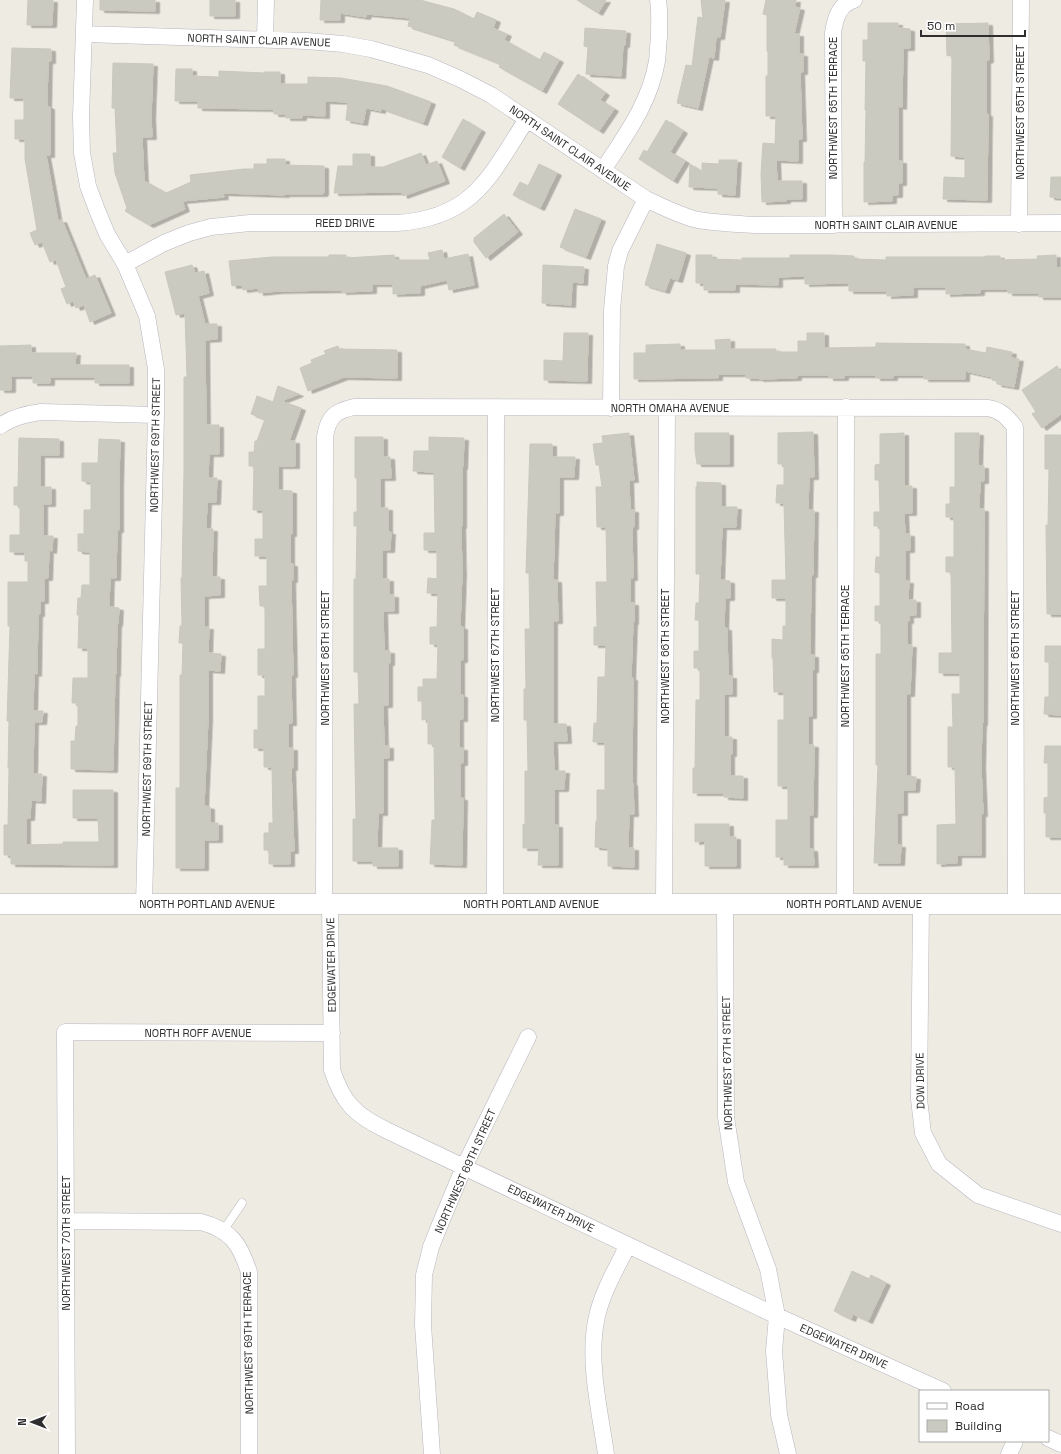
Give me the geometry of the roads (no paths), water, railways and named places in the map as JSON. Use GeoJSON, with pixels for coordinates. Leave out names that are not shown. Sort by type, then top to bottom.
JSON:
{"type":"FeatureCollection","features":[{"type":"Feature","properties":{"kind":"street","name":"NORTHWEST 69TH STREET"},"geometry":{"type":"LineString","coordinates":[[85,0],[81,117],[82,154],[88,186],[107,234],[125,264],[147,316],[156,369],[144,904]]}},
{"type":"Feature","properties":{"kind":"street"},"geometry":{"type":"LineString","coordinates":[[265,40],[266,0]]}},
{"type":"Feature","properties":{"kind":"street"},"geometry":{"type":"LineString","coordinates":[[603,170],[631,128],[643,105],[652,81],[657,61],[660,12],[658,0]]}},
{"type":"Feature","properties":{"kind":"street","name":"NORTHWEST 65TH TERRACE"},"geometry":{"type":"LineString","coordinates":[[834,225],[833,33],[838,13],[843,7],[854,0]]}},
{"type":"Feature","properties":{"kind":"street","name":"NORTHWEST 65TH STREET"},"geometry":{"type":"LineString","coordinates":[[1019,224],[1021,0]]}},
{"type":"Feature","properties":{"kind":"street","name":"NORTH SAINT CLAIR AVENUE"},"geometry":{"type":"LineString","coordinates":[[84,34],[344,44],[396,55],[428,65],[460,78],[491,95],[527,118],[646,199],[670,211],[697,219],[755,225],[1061,223]]}},
{"type":"Feature","properties":{"kind":"street","name":"REED DRIVE"},"geometry":{"type":"LineString","coordinates":[[125,264],[164,243],[189,232],[211,227],[250,223],[397,223],[411,222],[437,216],[456,207],[474,194],[487,180],[527,118]]}},
{"type":"Feature","properties":{"kind":"street"},"geometry":{"type":"LineString","coordinates":[[611,408],[612,310],[616,266],[620,251],[646,199]]}},
{"type":"Feature","properties":{"kind":"street","name":"NORTH OMAHA AVENUE"},"geometry":{"type":"LineString","coordinates":[[335,413],[343,409],[354,407],[846,407],[988,408],[1005,414]]}},
{"type":"Feature","properties":{"kind":"street","name":"NORTHWEST 67TH STREET"},"geometry":{"type":"LineString","coordinates":[[495,904],[496,407]]}},
{"type":"Feature","properties":{"kind":"street","name":"NORTHWEST 65TH TERRACE"},"geometry":{"type":"LineString","coordinates":[[845,904],[846,407]]}},
{"type":"Feature","properties":{"kind":"street","name":"NORTHWEST 66TH STREET"},"geometry":{"type":"LineString","coordinates":[[664,904],[666,408]]}},
{"type":"Feature","properties":{"kind":"street"},"geometry":{"type":"LineString","coordinates":[[0,426],[7,420],[41,412],[156,416]]}},
{"type":"Feature","properties":{"kind":"street","name":"NORTHWEST 68TH STREET"},"geometry":{"type":"LineString","coordinates":[[327,904],[325,437],[326,429],[335,413]]}},
{"type":"Feature","properties":{"kind":"street","name":"NORTHWEST 65TH STREET"},"geometry":{"type":"LineString","coordinates":[[1005,414],[1015,427],[1016,904]]}},
{"type":"Feature","properties":{"kind":"street","name":"NORTH PORTLAND AVENUE"},"geometry":{"type":"LineString","coordinates":[[0,904],[1061,904]]}},
{"type":"Feature","properties":{"kind":"street","name":"EDGEWATER DRIVE"},"geometry":{"type":"LineString","coordinates":[[327,904],[332,1070],[338,1086],[347,1102],[358,1114],[370,1123],[777,1316],[941,1390]]}},
{"type":"Feature","properties":{"kind":"street","name":"NORTHWEST 67TH STREET"},"geometry":{"type":"LineString","coordinates":[[725,904],[726,1117],[736,1182],[768,1269],[777,1316],[774,1351],[779,1415],[788,1454]]}},
{"type":"Feature","properties":{"kind":"street","name":"DOW DRIVE"},"geometry":{"type":"LineString","coordinates":[[921,904],[919,1100],[923,1133],[939,1164],[978,1195],[1061,1224]]}},
{"type":"Feature","properties":{"kind":"street","name":"NORTH ROFF AVENUE"},"geometry":{"type":"LineString","coordinates":[[65,1032],[332,1033]]}},
{"type":"Feature","properties":{"kind":"street","name":"NORTHWEST 70TH STREET"},"geometry":{"type":"LineString","coordinates":[[65,1032],[67,1454]]}},
{"type":"Feature","properties":{"kind":"street","name":"NORTHWEST 69TH STREET"},"geometry":{"type":"LineString","coordinates":[[432,1454],[423,1325],[424,1275],[431,1247],[438,1228],[464,1167],[528,1037]]}},
{"type":"Feature","properties":{"kind":"street","name":"NORTHWEST 69TH TERRACE"},"geometry":{"type":"LineString","coordinates":[[66,1221],[201,1222],[212,1225],[223,1231],[235,1242],[243,1254],[249,1272],[249,1454]]}},
{"type":"Feature","properties":{"kind":"street"},"geometry":{"type":"LineString","coordinates":[[606,1454],[594,1372],[592,1346],[596,1319],[605,1292],[628,1245]]}},
{"type":"Feature","properties":{"kind":"street"},"geometry":{"type":"LineString","coordinates":[[1049,1438],[1061,1444]]}},
{"type":"Feature","properties":{"kind":"street"},"geometry":{"type":"LineString","coordinates":[[1009,1454],[1015,1442]]}},
{"type":"Feature","properties":{"kind":"lane"},"geometry":{"type":"LineString","coordinates":[[223,1231],[242,1203]]}}]}
